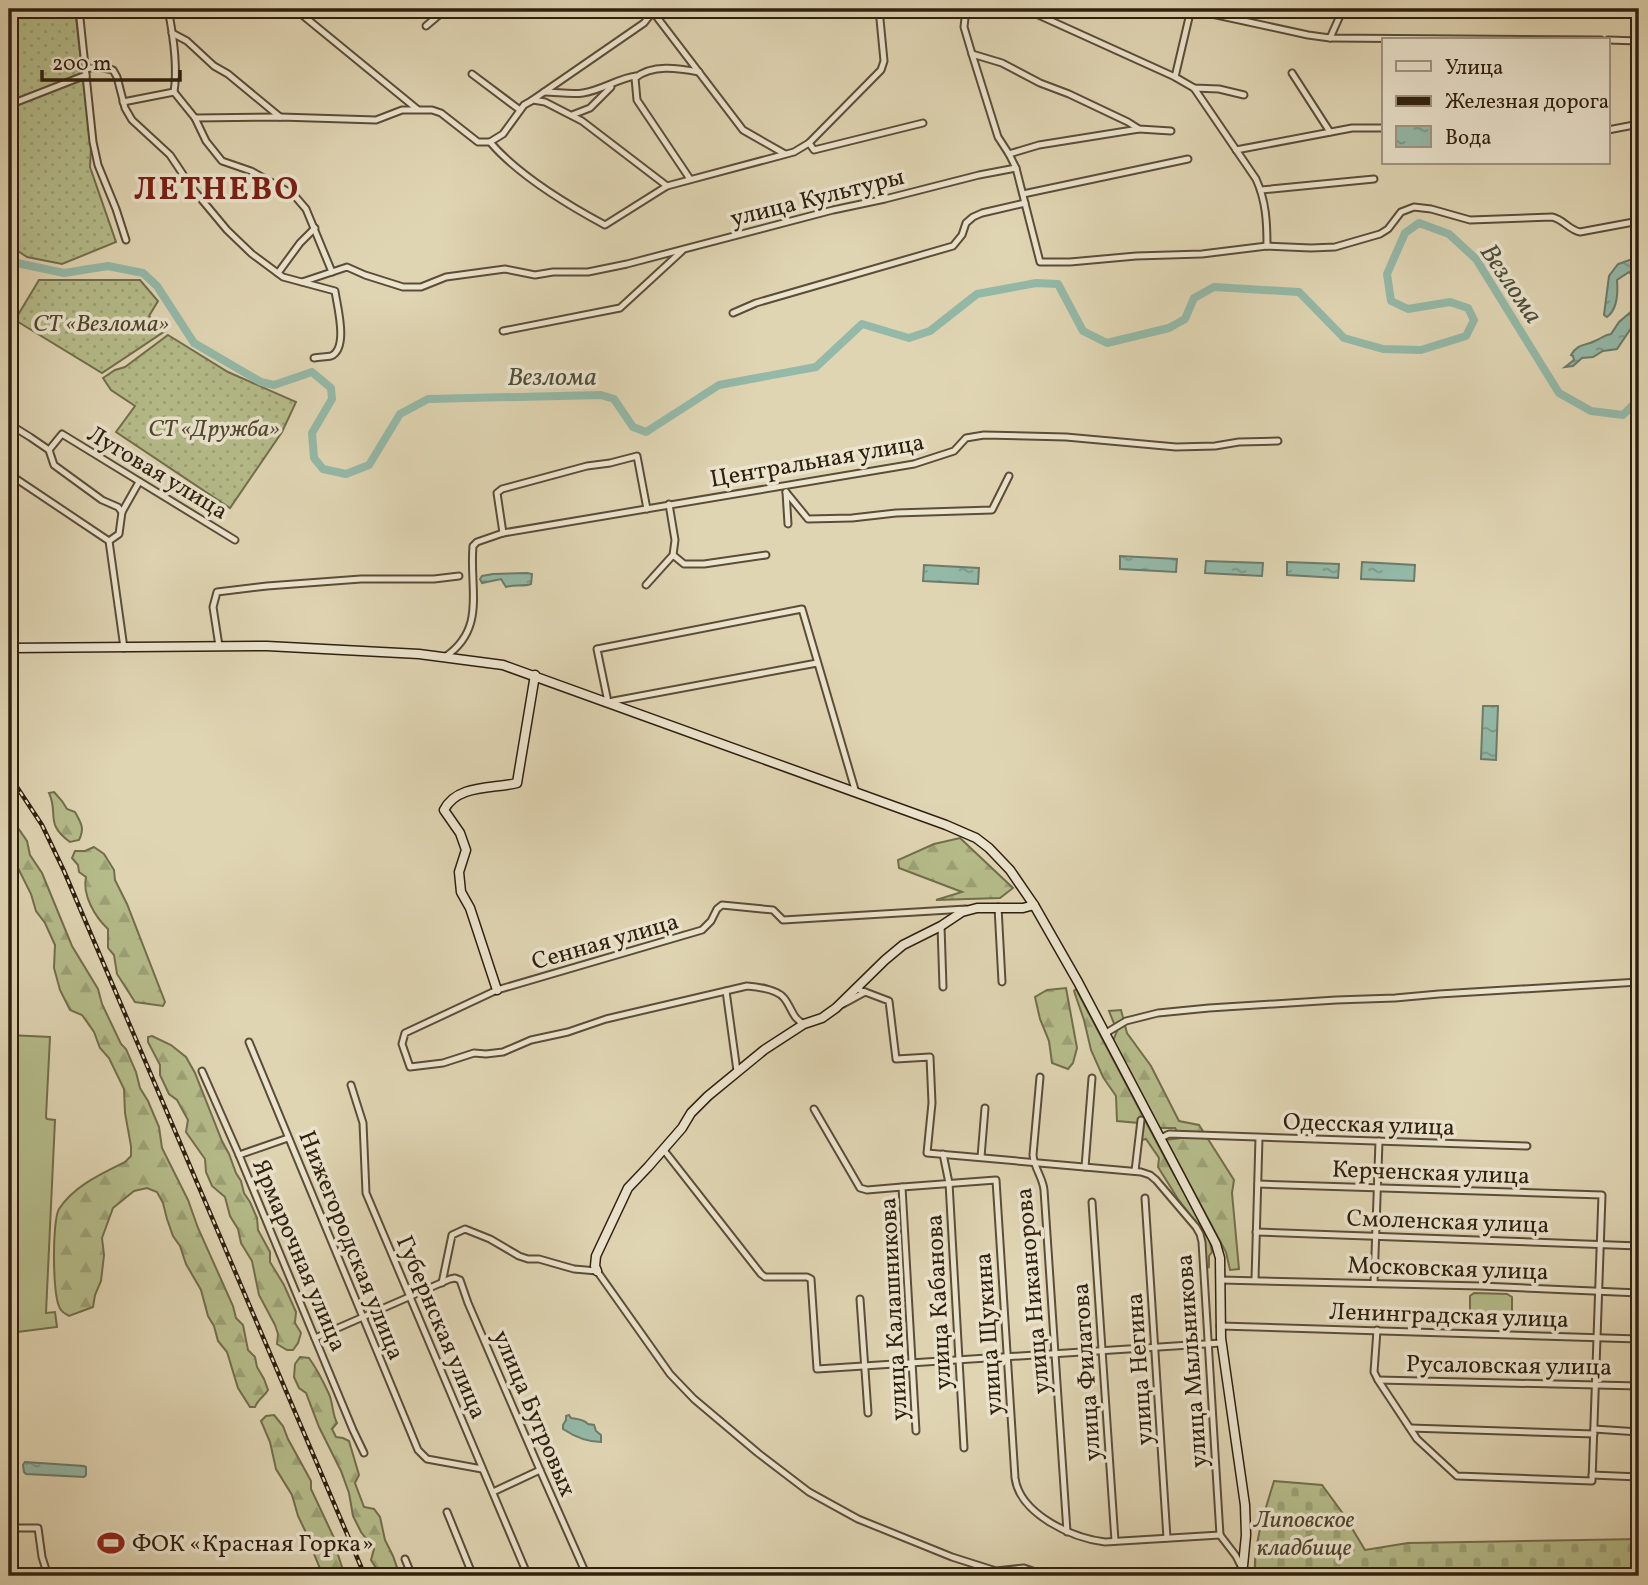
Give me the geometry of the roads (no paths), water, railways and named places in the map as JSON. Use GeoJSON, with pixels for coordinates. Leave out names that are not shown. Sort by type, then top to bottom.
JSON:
{"type":"FeatureCollection","features":[{"type":"Feature","properties":{"kind":"street"},"geometry":{"type":"LineString","coordinates":[[79,9],[93,142],[98,165],[126,240]]}},
{"type":"Feature","properties":{"kind":"street"},"geometry":{"type":"LineString","coordinates":[[168,9],[176,76],[174,92],[195,118],[206,141],[222,161],[251,171],[294,195],[306,209],[328,273]]}},
{"type":"Feature","properties":{"kind":"street"},"geometry":{"type":"LineString","coordinates":[[295,9],[417,108]]}},
{"type":"Feature","properties":{"kind":"street"},"geometry":{"type":"LineString","coordinates":[[426,26],[446,9]]}},
{"type":"Feature","properties":{"kind":"street"},"geometry":{"type":"LineString","coordinates":[[490,142],[510,162],[563,202],[605,225],[667,186],[794,152],[809,143],[881,70],[884,61],[879,9]]}},
{"type":"Feature","properties":{"kind":"street"},"geometry":{"type":"LineString","coordinates":[[966,9],[964,27],[998,136],[1016,168],[1040,262],[1202,254],[1267,246],[1344,246],[1380,234],[1388,229],[1401,212],[1414,207],[1470,220],[1552,217],[1576,232],[1639,220]]}},
{"type":"Feature","properties":{"kind":"street"},"geometry":{"type":"LineString","coordinates":[[1025,9],[1194,88],[1256,179],[1266,210],[1267,246]]}},
{"type":"Feature","properties":{"kind":"street"},"geometry":{"type":"LineString","coordinates":[[1175,77],[1190,9],[1308,35],[1382,38]]}},
{"type":"Feature","properties":{"kind":"street"},"geometry":{"type":"LineString","coordinates":[[1330,38],[1343,9]]}},
{"type":"Feature","properties":{"kind":"street"},"geometry":{"type":"LineString","coordinates":[[195,118],[376,120],[402,110],[417,108],[441,113],[478,142],[490,142],[503,134],[524,105],[645,23],[654,10],[743,130],[785,154]]}},
{"type":"Feature","properties":{"kind":"street"},"geometry":{"type":"LineString","coordinates":[[172,33],[187,41],[214,66],[228,74],[280,117]]}},
{"type":"Feature","properties":{"kind":"street"},"geometry":{"type":"LineString","coordinates":[[1610,40],[1639,41]]}},
{"type":"Feature","properties":{"kind":"street"},"geometry":{"type":"LineString","coordinates":[[972,54],[1002,64],[1069,94],[1139,129]]}},
{"type":"Feature","properties":{"kind":"street"},"geometry":{"type":"LineString","coordinates":[[9,106],[98,67],[113,70],[123,102],[136,125],[170,155],[192,188],[227,230],[252,254],[290,280],[335,291],[342,329],[338,350],[332,355],[314,358]]}},
{"type":"Feature","properties":{"kind":"street"},"geometry":{"type":"LineString","coordinates":[[544,92],[582,93],[637,76],[642,72],[665,68],[699,72]]}},
{"type":"Feature","properties":{"kind":"street"},"geometry":{"type":"LineString","coordinates":[[1292,73],[1330,132]]}},
{"type":"Feature","properties":{"kind":"street"},"geometry":{"type":"LineString","coordinates":[[472,74],[520,110]]}},
{"type":"Feature","properties":{"kind":"street"},"geometry":{"type":"LineString","coordinates":[[637,76],[637,100],[690,179]]}},
{"type":"Feature","properties":{"kind":"street"},"geometry":{"type":"LineString","coordinates":[[572,115],[590,108],[614,84]]}},
{"type":"Feature","properties":{"kind":"street"},"geometry":{"type":"LineString","coordinates":[[1194,88],[1219,89],[1244,95]]}},
{"type":"Feature","properties":{"kind":"street"},"geometry":{"type":"LineString","coordinates":[[123,102],[174,92]]}},
{"type":"Feature","properties":{"kind":"street"},"geometry":{"type":"LineString","coordinates":[[529,102],[545,102],[572,115],[667,186]]}},
{"type":"Feature","properties":{"kind":"street"},"geometry":{"type":"LineString","coordinates":[[809,143],[814,150],[923,123]]}},
{"type":"Feature","properties":{"kind":"street"},"geometry":{"type":"LineString","coordinates":[[1610,130],[1639,124]]}},
{"type":"Feature","properties":{"kind":"street"},"geometry":{"type":"LineString","coordinates":[[1236,149],[1352,128],[1382,128]]}},
{"type":"Feature","properties":{"kind":"street"},"geometry":{"type":"LineString","coordinates":[[1009,154],[1040,145],[1139,129],[1171,131]]}},
{"type":"Feature","properties":{"kind":"street"},"geometry":{"type":"LineString","coordinates":[[1023,194],[1188,159]]}},
{"type":"Feature","properties":{"kind":"street","name":"улица Культуры"},"geometry":{"type":"LineString","coordinates":[[328,273],[347,267],[403,287],[421,287],[446,277],[505,269],[535,275],[553,271],[588,272],[979,174],[1016,168]]}},
{"type":"Feature","properties":{"kind":"street"},"geometry":{"type":"LineString","coordinates":[[1261,190],[1374,180]]}},
{"type":"Feature","properties":{"kind":"street"},"geometry":{"type":"LineString","coordinates":[[733,313],[756,303],[953,246],[962,235],[966,223],[973,217],[1025,204]]}},
{"type":"Feature","properties":{"kind":"street"},"geometry":{"type":"LineString","coordinates":[[278,273],[314,228]]}},
{"type":"Feature","properties":{"kind":"street"},"geometry":{"type":"LineString","coordinates":[[503,331],[620,308],[685,249]]}},
{"type":"Feature","properties":{"kind":"street"},"geometry":{"type":"LineString","coordinates":[[302,282],[328,273]]}},
{"type":"Feature","properties":{"kind":"street"},"geometry":{"type":"LineString","coordinates":[[323,287],[322,278],[328,273]]}},
{"type":"Feature","properties":{"kind":"street"},"geometry":{"type":"LineString","coordinates":[[9,424],[49,450],[54,465],[122,512]]}},
{"type":"Feature","properties":{"kind":"street","name":"Луговая улица"},"geometry":{"type":"LineString","coordinates":[[49,450],[62,434],[235,540]]}},
{"type":"Feature","properties":{"kind":"street","name":"Центральная улица"},"geometry":{"type":"LineString","coordinates":[[444,657],[459,646],[469,629],[474,601],[473,546],[503,533],[669,504],[785,489],[914,464],[954,451],[966,438],[984,435],[1066,437],[1176,447],[1278,441]]}},
{"type":"Feature","properties":{"kind":"street"},"geometry":{"type":"LineString","coordinates":[[503,533],[498,492],[576,468],[637,456],[647,509]]}},
{"type":"Feature","properties":{"kind":"street"},"geometry":{"type":"LineString","coordinates":[[9,474],[109,541],[124,648]]}},
{"type":"Feature","properties":{"kind":"street"},"geometry":{"type":"LineString","coordinates":[[785,489],[808,519],[852,519],[896,513],[992,510],[1009,476]]}},
{"type":"Feature","properties":{"kind":"street"},"geometry":{"type":"LineString","coordinates":[[109,541],[119,534],[122,512],[139,482]]}},
{"type":"Feature","properties":{"kind":"street"},"geometry":{"type":"LineString","coordinates":[[785,489],[788,524]]}},
{"type":"Feature","properties":{"kind":"street"},"geometry":{"type":"LineString","coordinates":[[646,585],[673,555],[676,540],[669,504]]}},
{"type":"Feature","properties":{"kind":"street"},"geometry":{"type":"LineString","coordinates":[[673,555],[684,564],[704,564],[766,555]]}},
{"type":"Feature","properties":{"kind":"street"},"geometry":{"type":"LineString","coordinates":[[219,646],[213,607],[217,592],[361,579],[434,579],[459,576]]}},
{"type":"Feature","properties":{"kind":"street"},"geometry":{"type":"LineString","coordinates":[[817,663],[608,702],[597,649],[802,609],[856,793]]}},
{"type":"Feature","properties":{"kind":"street"},"geometry":{"type":"LineString","coordinates":[[9,648],[325,648],[444,657],[503,665],[976,838],[1002,861],[1034,905],[1216,1244],[1220,1258],[1220,1326],[1245,1497],[1246,1522],[1240,1555],[1242,1572]]}},
{"type":"Feature","properties":{"kind":"street"},"geometry":{"type":"LineString","coordinates":[[497,990],[473,918],[461,892],[459,872],[466,850],[460,833],[444,810],[448,801],[473,788],[501,787],[517,783],[535,675]]}},
{"type":"Feature","properties":{"kind":"street","name":"Сенная улица"},"geometry":{"type":"LineString","coordinates":[[726,991],[606,1019],[568,1032],[531,1040],[503,1052],[474,1053],[443,1063],[410,1067],[402,1044],[405,1033],[497,990],[702,930],[722,905],[773,910],[783,920],[970,909]]}},
{"type":"Feature","properties":{"kind":"street"},"geometry":{"type":"LineString","coordinates":[[1034,905],[1023,908],[970,909],[955,916],[903,945],[884,960],[862,989],[822,1018],[804,1024],[771,1044],[708,1096],[626,1191],[594,1261],[597,1271],[670,1374],[694,1399],[809,1492],[858,1519],[952,1557],[996,1571],[1024,1569],[1047,1576]]}},
{"type":"Feature","properties":{"kind":"street"},"geometry":{"type":"LineString","coordinates":[[998,907],[1002,982]]}},
{"type":"Feature","properties":{"kind":"street"},"geometry":{"type":"LineString","coordinates":[[941,926],[943,987]]}},
{"type":"Feature","properties":{"kind":"street"},"geometry":{"type":"LineString","coordinates":[[1105,1033],[1126,1021],[1158,1013],[1209,1008],[1639,982]]}},
{"type":"Feature","properties":{"kind":"street"},"geometry":{"type":"LineString","coordinates":[[737,1072],[726,991],[747,986],[778,993],[796,1019],[804,1024]]}},
{"type":"Feature","properties":{"kind":"street","name":"улица Мыльникова"},"geometry":{"type":"LineString","coordinates":[[862,989],[889,1001],[896,1059],[930,1056],[932,1103],[928,1153],[1147,1173],[1196,1227],[1200,1234],[1220,1535]]}},
{"type":"Feature","properties":{"kind":"street","name":"Нижегородская улица"},"geometry":{"type":"LineString","coordinates":[[249,1042],[418,1450],[427,1458],[482,1469]]}},
{"type":"Feature","properties":{"kind":"street","name":"Ярмарочная улица"},"geometry":{"type":"LineString","coordinates":[[202,1070],[364,1453]]}},
{"type":"Feature","properties":{"kind":"street","name":"улица Никанорова"},"geometry":{"type":"LineString","coordinates":[[1040,1077],[1033,1162],[1044,1185],[1067,1532]]}},
{"type":"Feature","properties":{"kind":"street"},"geometry":{"type":"LineString","coordinates":[[1085,1167],[1092,1078]]}},
{"type":"Feature","properties":{"kind":"street","name":"Губернская улица"},"geometry":{"type":"LineString","coordinates":[[351,1085],[363,1123],[366,1193],[528,1576]]}},
{"type":"Feature","properties":{"kind":"street"},"geometry":{"type":"LineString","coordinates":[[981,1157],[985,1108]]}},
{"type":"Feature","properties":{"kind":"street"},"geometry":{"type":"LineString","coordinates":[[814,1109],[860,1188],[867,1190],[902,1187]]}},
{"type":"Feature","properties":{"kind":"street"},"geometry":{"type":"LineString","coordinates":[[1135,1171],[1141,1120]]}},
{"type":"Feature","properties":{"kind":"street","name":"Одесская улица"},"geometry":{"type":"LineString","coordinates":[[1161,1138],[1169,1134],[1527,1146]]}},
{"type":"Feature","properties":{"kind":"street"},"geometry":{"type":"LineString","coordinates":[[239,1155],[288,1138]]}},
{"type":"Feature","properties":{"kind":"street"},"geometry":{"type":"LineString","coordinates":[[1255,1280],[1259,1138]]}},
{"type":"Feature","properties":{"kind":"street"},"geometry":{"type":"LineString","coordinates":[[1374,1283],[1378,1142]]}},
{"type":"Feature","properties":{"kind":"street"},"geometry":{"type":"LineString","coordinates":[[663,1149],[765,1278],[811,1279],[817,1369],[1222,1343]]}},
{"type":"Feature","properties":{"kind":"street","name":"улица Кабанова"},"geometry":{"type":"LineString","coordinates":[[943,1154],[948,1184],[964,1448]]}},
{"type":"Feature","properties":{"kind":"street","name":"улица Калашникова"},"geometry":{"type":"LineString","coordinates":[[916,1432],[902,1187],[996,1180]]}},
{"type":"Feature","properties":{"kind":"street","name":"улица Щукина"},"geometry":{"type":"LineString","coordinates":[[996,1180],[1016,1486],[1039,1515],[1067,1532]]}},
{"type":"Feature","properties":{"kind":"street","name":"Керченская улица"},"geometry":{"type":"LineString","coordinates":[[1258,1184],[1602,1195],[1600,1244]]}},
{"type":"Feature","properties":{"kind":"street","name":"улица Негина"},"geometry":{"type":"LineString","coordinates":[[1145,1198],[1167,1538]]}},
{"type":"Feature","properties":{"kind":"street","name":"улица Филатова"},"geometry":{"type":"LineString","coordinates":[[1092,1202],[1115,1541]]}},
{"type":"Feature","properties":{"kind":"street"},"geometry":{"type":"LineString","coordinates":[[315,1338],[442,1283],[452,1235],[466,1229],[528,1259],[597,1271]]}},
{"type":"Feature","properties":{"kind":"street","name":"Смоленская улица"},"geometry":{"type":"LineString","coordinates":[[1256,1232],[1639,1246]]}},
{"type":"Feature","properties":{"kind":"street"},"geometry":{"type":"LineString","coordinates":[[1592,1478],[1600,1244]]}},
{"type":"Feature","properties":{"kind":"street","name":"улица Бугровых"},"geometry":{"type":"LineString","coordinates":[[442,1283],[450,1279],[460,1280],[587,1576]]}},
{"type":"Feature","properties":{"kind":"street","name":"Московская улица"},"geometry":{"type":"LineString","coordinates":[[1220,1280],[1639,1293]]}},
{"type":"Feature","properties":{"kind":"street"},"geometry":{"type":"LineString","coordinates":[[860,1299],[868,1413]]}},
{"type":"Feature","properties":{"kind":"street","name":"Ленинградская улица"},"geometry":{"type":"LineString","coordinates":[[1220,1326],[1639,1339]]}},
{"type":"Feature","properties":{"kind":"street"},"geometry":{"type":"LineString","coordinates":[[1377,1330],[1374,1372],[1378,1380],[1417,1439],[1457,1476],[1639,1477]]}},
{"type":"Feature","properties":{"kind":"street","name":"Русаловская улица"},"geometry":{"type":"LineString","coordinates":[[1378,1380],[1639,1386]]}},
{"type":"Feature","properties":{"kind":"street"},"geometry":{"type":"LineString","coordinates":[[1410,1428],[1639,1432]]}},
{"type":"Feature","properties":{"kind":"street"},"geometry":{"type":"LineString","coordinates":[[493,1492],[540,1470]]}},
{"type":"Feature","properties":{"kind":"street"},"geometry":{"type":"LineString","coordinates":[[447,1512],[473,1576]]}},
{"type":"Feature","properties":{"kind":"street"},"geometry":{"type":"LineString","coordinates":[[9,1528],[38,1528],[48,1576]]}},
{"type":"Feature","properties":{"kind":"street"},"geometry":{"type":"LineString","coordinates":[[1067,1532],[1105,1542],[1220,1535],[1240,1555]]}},
{"type":"Feature","properties":{"kind":"street"},"geometry":{"type":"LineString","coordinates":[[405,1559],[412,1576]]}},
{"type":"Feature","properties":{"kind":"water"},"geometry":{"type":"Polygon","coordinates":[[[1639,258],[1639,272],[1632,275],[1629,272],[1617,280],[1615,305],[1607,317],[1604,315],[1609,276],[1618,264],[1639,258]]]}},
{"type":"Feature","properties":{"kind":"water"},"geometry":{"type":"Polygon","coordinates":[[[1639,305],[1639,320],[1617,349],[1582,358],[1573,366],[1565,367],[1574,360],[1571,355],[1576,348],[1611,334],[1619,322],[1639,305]]]}},
{"type":"Feature","properties":{"kind":"water"},"geometry":{"type":"Polygon","coordinates":[[[1120,556],[1177,559],[1176,572],[1120,569],[1120,556]]]}},
{"type":"Feature","properties":{"kind":"water"},"geometry":{"type":"Polygon","coordinates":[[[1206,561],[1263,563],[1262,576],[1205,573],[1206,561]]]}},
{"type":"Feature","properties":{"kind":"water"},"geometry":{"type":"Polygon","coordinates":[[[1287,562],[1339,564],[1338,578],[1287,575],[1287,562]]]}},
{"type":"Feature","properties":{"kind":"water"},"geometry":{"type":"Polygon","coordinates":[[[1362,562],[1415,565],[1414,581],[1361,579],[1362,562]]]}},
{"type":"Feature","properties":{"kind":"water"},"geometry":{"type":"Polygon","coordinates":[[[924,565],[979,568],[978,584],[923,581],[924,565]]]}},
{"type":"Feature","properties":{"kind":"water"},"geometry":{"type":"Polygon","coordinates":[[[493,574],[532,574],[531,584],[506,587],[501,579],[482,583],[480,579],[493,574]]]}},
{"type":"Feature","properties":{"kind":"water"},"geometry":{"type":"Polygon","coordinates":[[[1483,706],[1498,706],[1496,760],[1481,759],[1483,706]]]}},
{"type":"Feature","properties":{"kind":"water"},"geometry":{"type":"Polygon","coordinates":[[[566,1416],[594,1425],[601,1435],[601,1442],[582,1438],[563,1429],[566,1416]]]}},
{"type":"Feature","properties":{"kind":"water"},"geometry":{"type":"Polygon","coordinates":[[[25,1462],[84,1466],[86,1475],[26,1474],[23,1465],[25,1462]]]}},
{"type":"Feature","properties":{"kind":"waterway","name":"Везлома"},"geometry":{"type":"LineString","coordinates":[[9,257],[17,263],[64,273],[108,266],[143,273],[157,286],[194,343],[261,382],[274,385],[312,372],[331,388],[332,399],[312,433],[314,458],[323,469],[346,474],[369,465],[400,414],[428,399],[601,395],[614,399],[633,427],[646,432],[719,385],[816,367],[862,324],[909,338],[930,331],[977,294],[1036,283],[1058,284],[1083,331],[1107,343],[1169,328],[1185,319],[1194,298],[1214,287],[1299,292],[1344,338],[1383,349],[1421,350],[1466,336],[1474,320],[1468,308],[1450,302],[1408,309],[1391,301],[1387,274],[1405,233],[1419,223],[1449,234],[1476,259],[1559,393],[1591,411],[1623,415],[1639,399]]}},
{"type":"Feature","properties":{"kind":"railway"},"geometry":{"type":"LineString","coordinates":[[9,775],[42,825],[64,871],[365,1576]]}},
{"type":"Feature","properties":{"kind":"place","name":"ФОК «Красная Горка»"},"geometry":{"type":"Point","coordinates":[111,1543]}},
{"type":"Feature","properties":{"kind":"district","name":"ЛЕТНЕВО"},"geometry":{"type":"Point","coordinates":[217,188]}},
{"type":"Feature","properties":{"kind":"park label","name":"СТ «Везлома»"},"geometry":{"type":"Point","coordinates":[101,323]}},
{"type":"Feature","properties":{"kind":"park label","name":"СТ «Дружба»"},"geometry":{"type":"Point","coordinates":[214,428]}},
{"type":"Feature","properties":{"kind":"park label","name":"Липовское кладбище"},"geometry":{"type":"Point","coordinates":[1304,1533]}}]}
